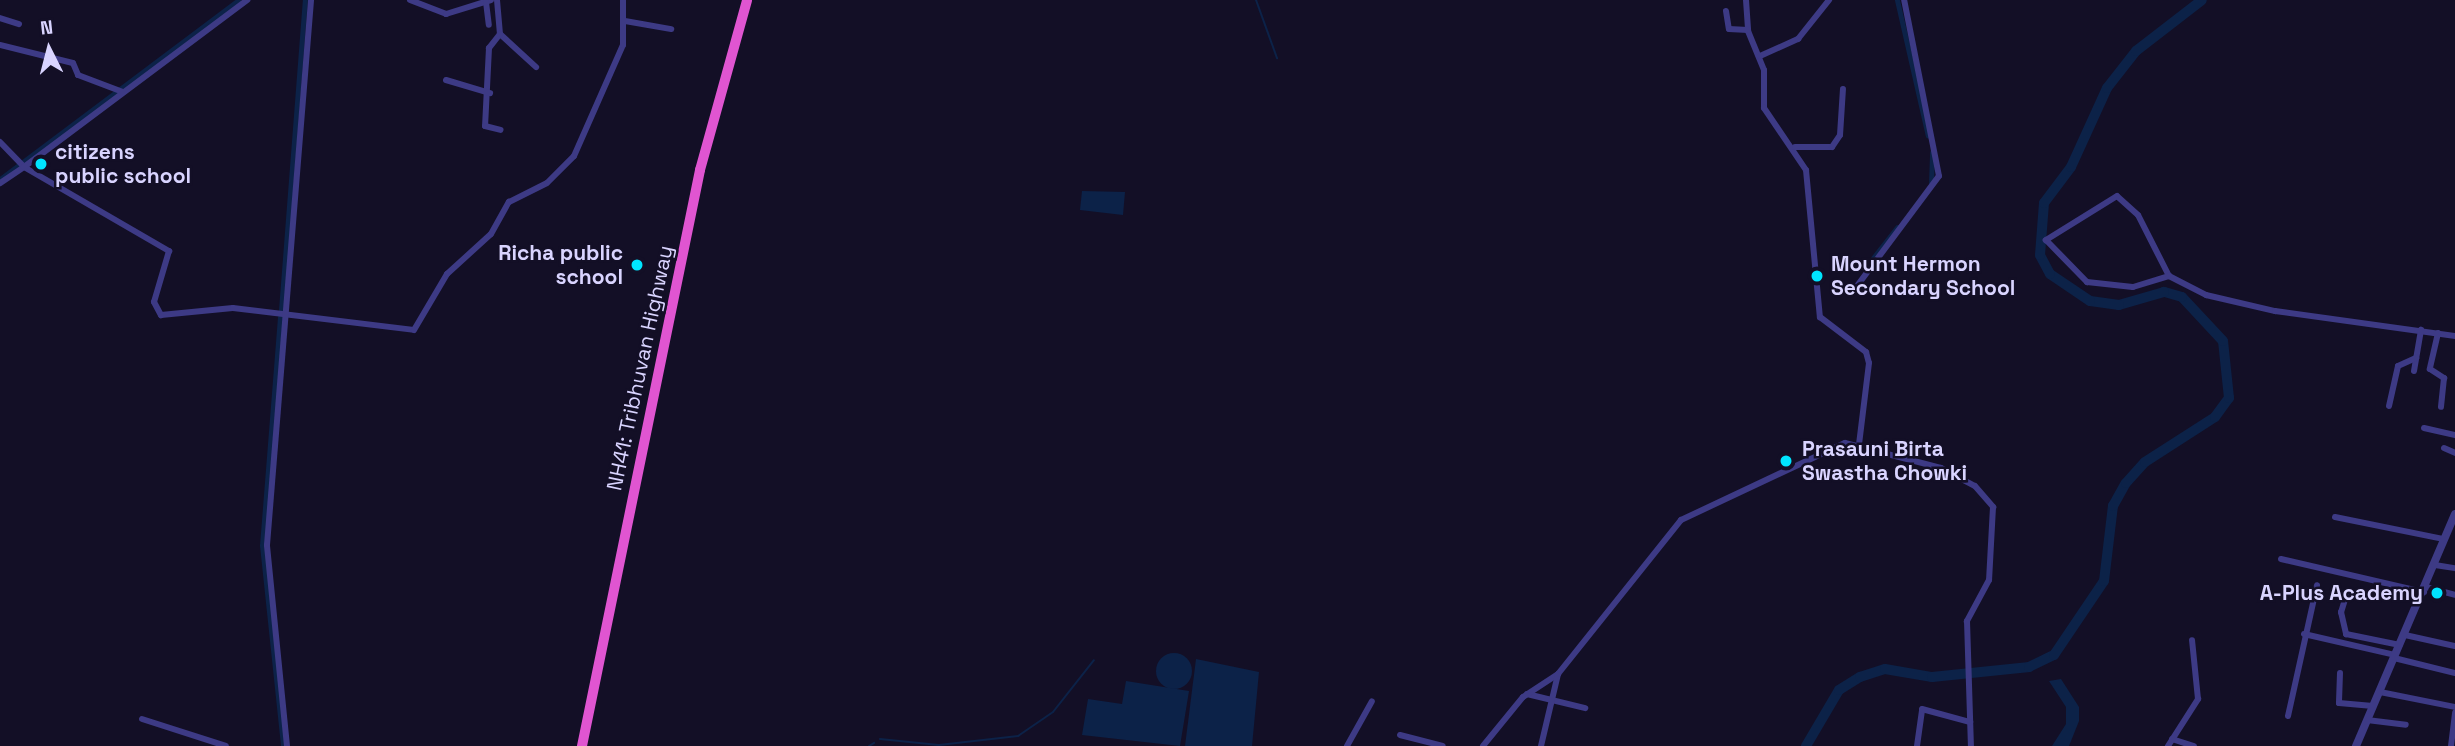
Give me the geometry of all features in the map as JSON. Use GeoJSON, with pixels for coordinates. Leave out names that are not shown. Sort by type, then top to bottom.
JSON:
{"type":"FeatureCollection","features":[{"type":"Feature","properties":{"kind":"highway","name":"NH41: Tribhuvan Highway"},"geometry":{"type":"LineString","coordinates":[[582,746],[700,170],[747,0]]}},
{"type":"Feature","properties":{"kind":"street"},"geometry":{"type":"LineString","coordinates":[[0,183],[247,0]]}},
{"type":"Feature","properties":{"kind":"street"},"geometry":{"type":"LineString","coordinates":[[287,746],[266,563],[311,0]]}},
{"type":"Feature","properties":{"kind":"street"},"geometry":{"type":"LineString","coordinates":[[410,0],[446,14],[489,1],[489,25]]}},
{"type":"Feature","properties":{"kind":"street"},"geometry":{"type":"LineString","coordinates":[[497,0],[500,34],[536,67]]}},
{"type":"Feature","properties":{"kind":"street"},"geometry":{"type":"LineString","coordinates":[[0,142],[22,165],[169,251],[154,312],[169,318],[233,308],[414,330],[447,274],[491,234],[509,202],[547,183],[574,156],[617,63],[625,21],[623,0]]}},
{"type":"Feature","properties":{"kind":"street"},"geometry":{"type":"LineString","coordinates":[[1746,0],[1748,30],[1760,56],[1768,117],[1795,147],[1809,185],[1820,317],[1866,352],[1869,363],[1858,444]]}},
{"type":"Feature","properties":{"kind":"street"},"geometry":{"type":"LineString","coordinates":[[1760,56],[1798,38],[1829,0]]}},
{"type":"Feature","properties":{"kind":"street"},"geometry":{"type":"LineString","coordinates":[[1854,290],[1939,176],[1904,0]]}},
{"type":"Feature","properties":{"kind":"street"},"geometry":{"type":"LineString","coordinates":[[1726,11],[1729,29],[1748,30]]}},
{"type":"Feature","properties":{"kind":"street"},"geometry":{"type":"LineString","coordinates":[[0,18],[19,24]]}},
{"type":"Feature","properties":{"kind":"street"},"geometry":{"type":"LineString","coordinates":[[625,21],[671,29]]}},
{"type":"Feature","properties":{"kind":"street"},"geometry":{"type":"LineString","coordinates":[[500,34],[489,48],[489,93],[485,126],[501,130]]}},
{"type":"Feature","properties":{"kind":"street"},"geometry":{"type":"LineString","coordinates":[[0,45],[73,63],[78,75],[122,92]]}},
{"type":"Feature","properties":{"kind":"street"},"geometry":{"type":"LineString","coordinates":[[446,80],[489,93]]}},
{"type":"Feature","properties":{"kind":"street"},"geometry":{"type":"LineString","coordinates":[[1795,147],[1832,147],[1840,135],[1843,89]]}},
{"type":"Feature","properties":{"kind":"street"},"geometry":{"type":"LineString","coordinates":[[2169,276],[2133,287],[2087,282],[2046,240],[2117,196],[2137,215],[2169,276],[2206,295],[2275,311],[2455,335]]}},
{"type":"Feature","properties":{"kind":"street"},"geometry":{"type":"LineString","coordinates":[[2414,371],[2421,330]]}},
{"type":"Feature","properties":{"kind":"street"},"geometry":{"type":"LineString","coordinates":[[2438,333],[2430,369],[2444,378],[2441,407]]}},
{"type":"Feature","properties":{"kind":"street"},"geometry":{"type":"LineString","coordinates":[[2389,406],[2398,366],[2416,358]]}},
{"type":"Feature","properties":{"kind":"street"},"geometry":{"type":"LineString","coordinates":[[2424,428],[2455,435]]}},
{"type":"Feature","properties":{"kind":"street"},"geometry":{"type":"LineString","coordinates":[[1483,746],[1527,694],[1558,674],[1681,520],[1788,474],[1835,446],[1858,444],[1941,468],[1988,497],[1994,544],[1989,580],[1970,610],[1966,635],[1970,746]]}},
{"type":"Feature","properties":{"kind":"street"},"geometry":{"type":"LineString","coordinates":[[2444,448],[2455,453]]}},
{"type":"Feature","properties":{"kind":"street"},"geometry":{"type":"LineString","coordinates":[[2335,517],[2443,539]]}},
{"type":"Feature","properties":{"kind":"street"},"geometry":{"type":"LineString","coordinates":[[2356,746],[2454,518]]}},
{"type":"Feature","properties":{"kind":"street"},"geometry":{"type":"LineString","coordinates":[[2281,559],[2455,595]]}},
{"type":"Feature","properties":{"kind":"street"},"geometry":{"type":"LineString","coordinates":[[2435,565],[2455,568]]}},
{"type":"Feature","properties":{"kind":"street"},"geometry":{"type":"LineString","coordinates":[[2288,716],[2304,634],[2317,585]]}},
{"type":"Feature","properties":{"kind":"street"},"geometry":{"type":"LineString","coordinates":[[2346,596],[2341,612],[2346,634],[2400,645]]}},
{"type":"Feature","properties":{"kind":"street"},"geometry":{"type":"LineString","coordinates":[[2304,634],[2455,673]]}},
{"type":"Feature","properties":{"kind":"street"},"geometry":{"type":"LineString","coordinates":[[2404,635],[2455,646]]}},
{"type":"Feature","properties":{"kind":"street"},"geometry":{"type":"LineString","coordinates":[[2168,746],[2198,699],[2192,640]]}},
{"type":"Feature","properties":{"kind":"street"},"geometry":{"type":"LineString","coordinates":[[2340,673],[2339,703],[2373,706]]}},
{"type":"Feature","properties":{"kind":"street"},"geometry":{"type":"LineString","coordinates":[[1541,746],[1558,674]]}},
{"type":"Feature","properties":{"kind":"street"},"geometry":{"type":"LineString","coordinates":[[2379,692],[2455,709],[2451,746]]}},
{"type":"Feature","properties":{"kind":"street"},"geometry":{"type":"LineString","coordinates":[[1527,694],[1551,702],[1585,708]]}},
{"type":"Feature","properties":{"kind":"street"},"geometry":{"type":"LineString","coordinates":[[1347,746],[1372,701]]}},
{"type":"Feature","properties":{"kind":"street"},"geometry":{"type":"LineString","coordinates":[[1917,746],[1922,709],[1969,722]]}},
{"type":"Feature","properties":{"kind":"street"},"geometry":{"type":"LineString","coordinates":[[142,719],[226,746]]}},
{"type":"Feature","properties":{"kind":"street"},"geometry":{"type":"LineString","coordinates":[[2367,720],[2406,725]]}},
{"type":"Feature","properties":{"kind":"street"},"geometry":{"type":"LineString","coordinates":[[1400,735],[1443,746]]}},
{"type":"Feature","properties":{"kind":"street"},"geometry":{"type":"LineString","coordinates":[[2172,738],[2194,746]]}},
{"type":"Feature","properties":{"kind":"water"},"geometry":{"type":"Polygon","coordinates":[[[1082,191],[1125,192],[1123,215],[1080,210],[1082,191]]]}},
{"type":"Feature","properties":{"kind":"water"},"geometry":{"type":"Polygon","coordinates":[[[1174,653],[1187,658],[1192,671],[1187,684],[1174,689],[1161,684],[1156,671],[1161,658],[1174,653]]]}},
{"type":"Feature","properties":{"kind":"water"},"geometry":{"type":"Polygon","coordinates":[[[1196,659],[1259,672],[1252,746],[1185,746],[1196,659]]]}},
{"type":"Feature","properties":{"kind":"water"},"geometry":{"type":"Polygon","coordinates":[[[2061,679],[2079,707],[2079,721],[2069,746],[2052,746],[2066,724],[2066,707],[2049,681],[2061,679]]]}},
{"type":"Feature","properties":{"kind":"water"},"geometry":{"type":"Polygon","coordinates":[[[1126,681],[1189,691],[1180,746],[1082,735],[1088,699],[1122,704],[1126,681]]]}},
{"type":"Feature","properties":{"kind":"waterway"},"geometry":{"type":"LineString","coordinates":[[0,179],[238,0]]}},
{"type":"Feature","properties":{"kind":"waterway"},"geometry":{"type":"LineString","coordinates":[[281,310],[305,0]]}},
{"type":"Feature","properties":{"kind":"waterway"},"geometry":{"type":"LineString","coordinates":[[1256,0],[1277,58]]}},
{"type":"Feature","properties":{"kind":"waterway"},"geometry":{"type":"LineString","coordinates":[[1897,0],[1928,136]]}},
{"type":"Feature","properties":{"kind":"waterway"},"geometry":{"type":"LineString","coordinates":[[1806,746],[1839,690],[1860,677],[1885,669],[1932,677],[2029,667],[2054,655],[2104,581],[2113,506],[2126,483],[2145,462],[2215,417],[2229,398],[2223,341],[2182,297],[2164,292],[2119,305],[2090,301],[2050,274],[2040,255],[2044,203],[2071,167],[2107,88],[2136,51],[2202,0]]}},
{"type":"Feature","properties":{"kind":"waterway"},"geometry":{"type":"LineString","coordinates":[[1931,184],[1932,152]]}},
{"type":"Feature","properties":{"kind":"waterway"},"geometry":{"type":"LineString","coordinates":[[1873,258],[1897,227]]}},
{"type":"Feature","properties":{"kind":"waterway"},"geometry":{"type":"LineString","coordinates":[[280,317],[262,545],[283,746]]}},
{"type":"Feature","properties":{"kind":"waterway"},"geometry":{"type":"LineString","coordinates":[[880,739],[939,745],[1018,736],[1053,712],[1094,660]]}},
{"type":"Feature","properties":{"kind":"waterway"},"geometry":{"type":"LineString","coordinates":[[869,746],[874,743]]}},
{"type":"Feature","properties":{"kind":"place","name":"citizens public school"},"geometry":{"type":"Point","coordinates":[41,164]}},
{"type":"Feature","properties":{"kind":"place","name":"Richa public school"},"geometry":{"type":"Point","coordinates":[637,265]}},
{"type":"Feature","properties":{"kind":"place","name":"Mount Hermon Secondary School"},"geometry":{"type":"Point","coordinates":[1817,276]}},
{"type":"Feature","properties":{"kind":"place","name":"Prasauni Birta Swastha Chowki"},"geometry":{"type":"Point","coordinates":[1786,461]}},
{"type":"Feature","properties":{"kind":"place","name":"A-Plus Academy"},"geometry":{"type":"Point","coordinates":[2437,593]}}]}
